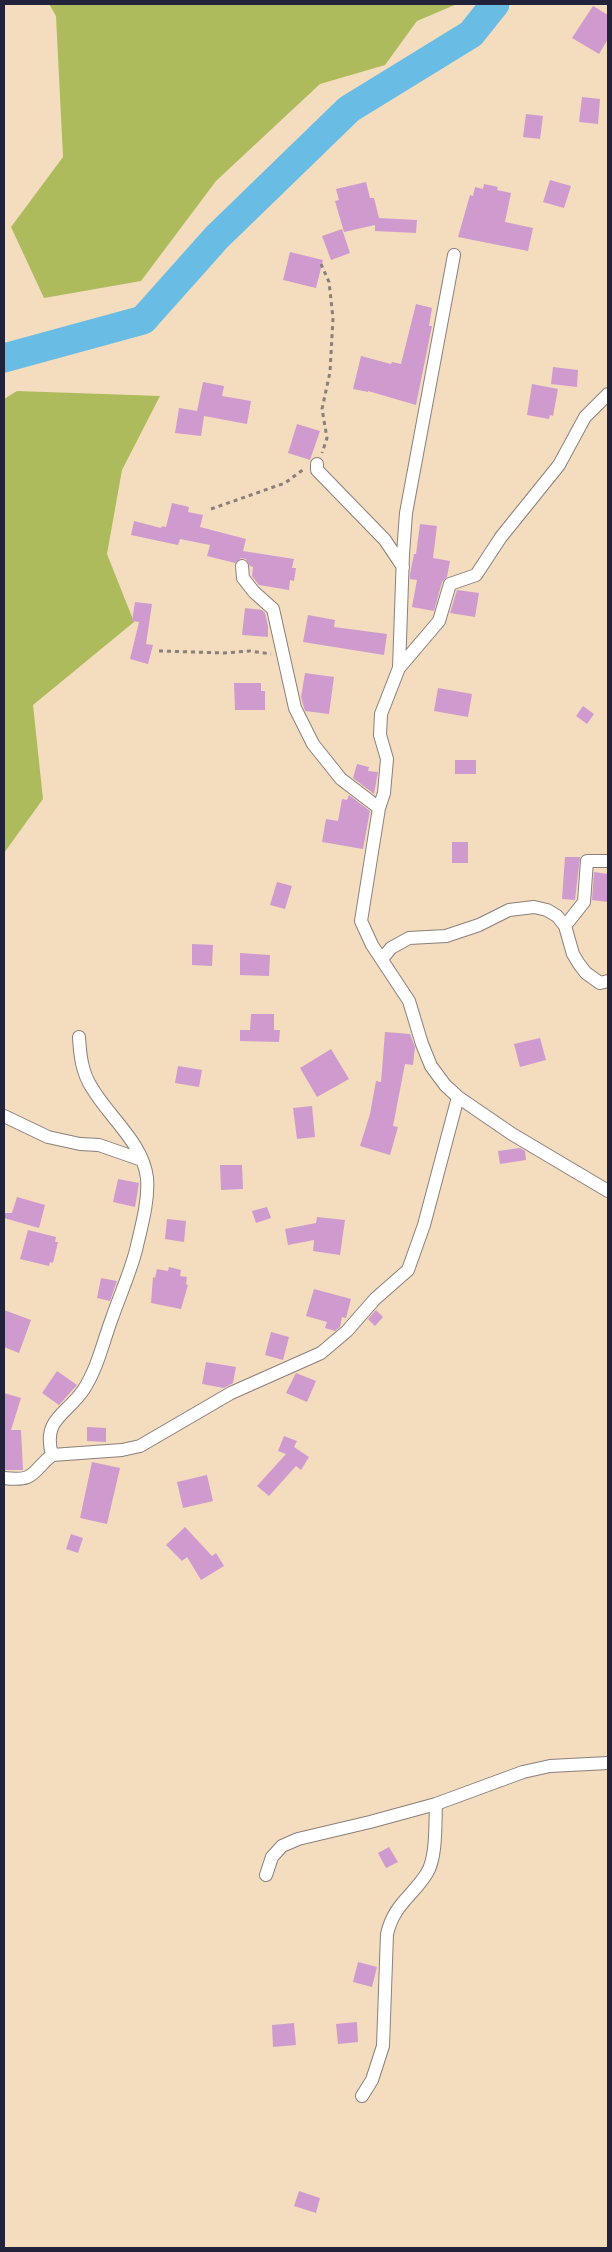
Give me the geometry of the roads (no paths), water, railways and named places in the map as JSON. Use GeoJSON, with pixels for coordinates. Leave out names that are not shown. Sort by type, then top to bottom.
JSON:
{"type":"FeatureCollection","features":[{"type":"Feature","properties":{"kind":"street"},"geometry":{"type":"LineString","coordinates":[[399,668],[406,513],[454,255]]}},
{"type":"Feature","properties":{"kind":"street"},"geometry":{"type":"LineString","coordinates":[[608,394],[585,418],[559,465],[501,537],[476,575],[450,584],[439,621],[399,668],[381,714],[380,735],[386,759],[384,793],[379,808],[361,920],[372,945],[409,1001],[431,1066],[446,1085],[458,1098],[512,1134],[608,1191]]}},
{"type":"Feature","properties":{"kind":"street"},"geometry":{"type":"LineString","coordinates":[[317,464],[317,470],[385,540],[403,567]]}},
{"type":"Feature","properties":{"kind":"street"},"geometry":{"type":"LineString","coordinates":[[242,566],[243,578],[254,592],[273,608],[295,708],[314,744],[341,779],[379,808]]}},
{"type":"Feature","properties":{"kind":"street"},"geometry":{"type":"LineString","coordinates":[[565,926],[584,902],[587,860],[608,861]]}},
{"type":"Feature","properties":{"kind":"street"},"geometry":{"type":"LineString","coordinates":[[382,959],[391,948],[409,938],[446,936],[521,908],[547,910],[557,916],[565,926],[573,954],[586,973],[600,983],[608,981]]}},
{"type":"Feature","properties":{"kind":"street"},"geometry":{"type":"LineString","coordinates":[[52,1455],[49,1442],[50,1428],[59,1415],[76,1401],[92,1374],[136,1251],[147,1193],[147,1177],[142,1160],[131,1140],[91,1088],[83,1070],[79,1037]]}},
{"type":"Feature","properties":{"kind":"street"},"geometry":{"type":"LineString","coordinates":[[4,1478],[22,1480],[40,1470],[44,1462],[52,1455],[122,1450],[140,1446],[231,1393],[321,1353],[347,1331],[375,1299],[408,1270],[424,1225],[458,1098]]}},
{"type":"Feature","properties":{"kind":"street"},"geometry":{"type":"LineString","coordinates":[[4,1116],[48,1137],[80,1144],[100,1145],[142,1160]]}},
{"type":"Feature","properties":{"kind":"street"},"geometry":{"type":"LineString","coordinates":[[266,1875],[272,1857],[282,1846],[298,1839],[436,1804],[523,1772],[550,1766],[608,1763]]}},
{"type":"Feature","properties":{"kind":"street"},"geometry":{"type":"LineString","coordinates":[[362,2096],[372,2080],[383,2046],[385,1964],[391,1917],[428,1872],[432,1860],[436,1804]]}},
{"type":"Feature","properties":{"kind":"waterway"},"geometry":{"type":"LineString","coordinates":[[4,358],[143,320],[217,237],[349,109],[471,34],[495,4]]}}]}
